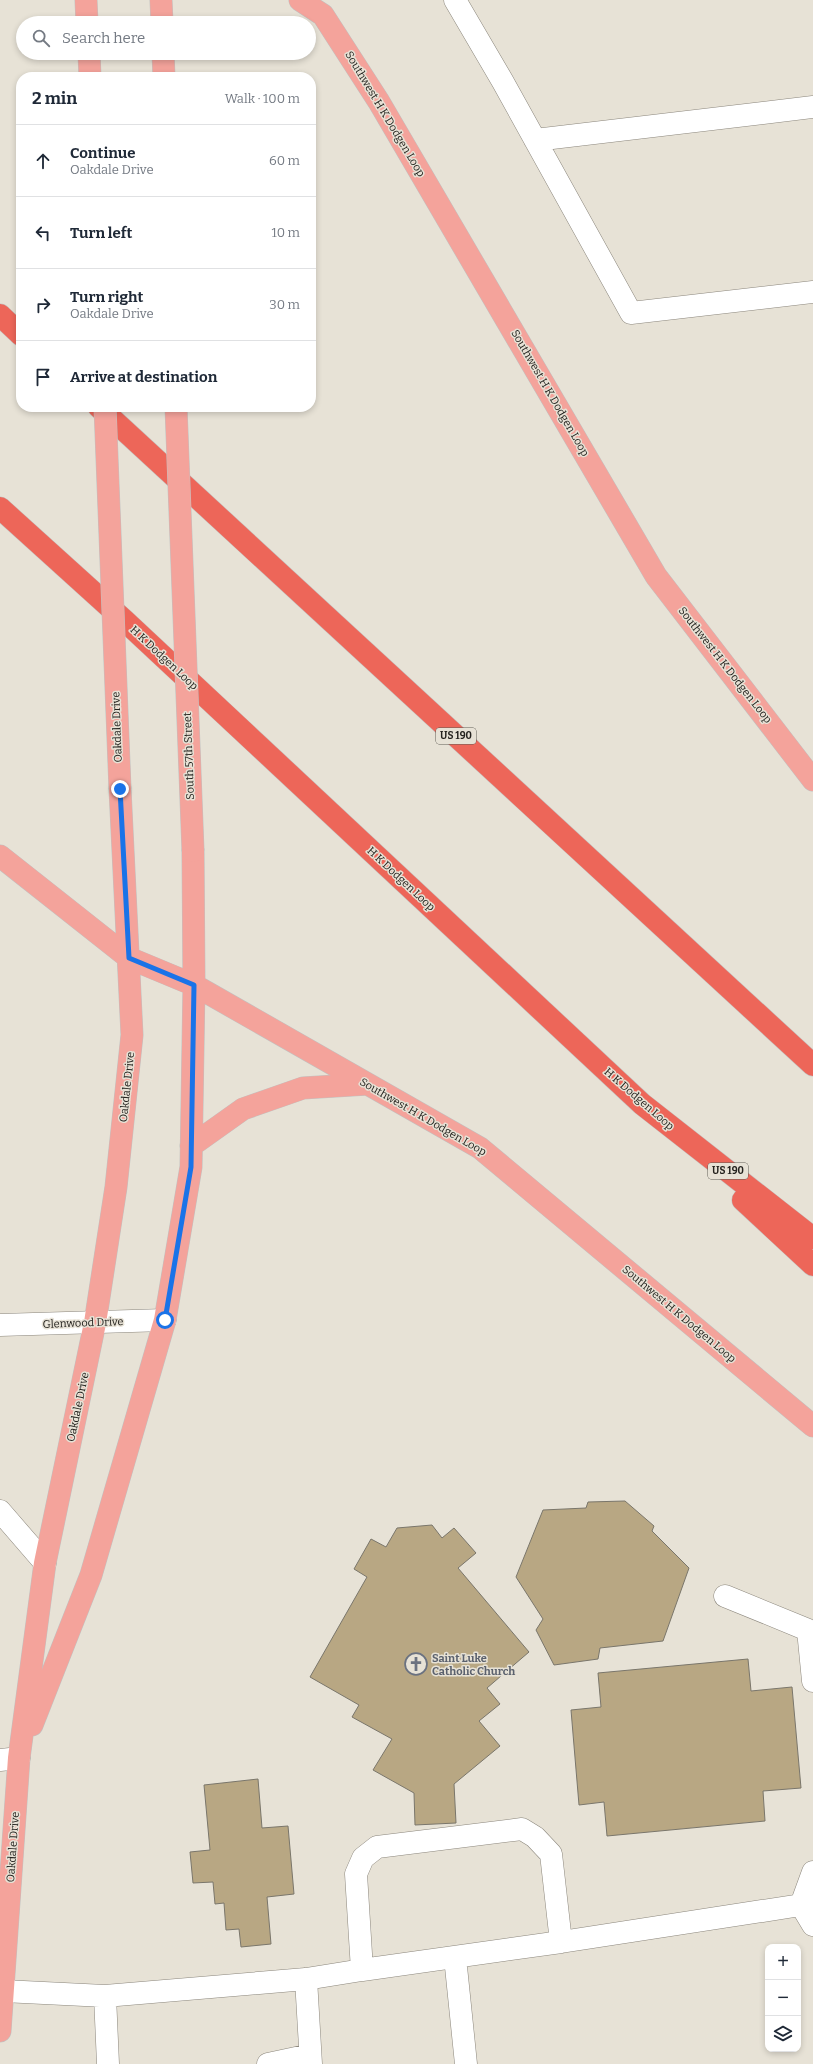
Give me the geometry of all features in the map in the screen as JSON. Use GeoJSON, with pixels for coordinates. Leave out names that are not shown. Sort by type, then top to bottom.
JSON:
{"type":"FeatureCollection","features":[{"type":"Feature","properties":{"kind":"highway"},"geometry":{"type":"LineString","coordinates":[[0,316],[16,330]]}},
{"type":"Feature","properties":{"kind":"highway","name":"US 190"},"geometry":{"type":"LineString","coordinates":[[104,412],[813,1065]]}},
{"type":"Feature","properties":{"kind":"highway","name":"H K Dodgen Loop"},"geometry":{"type":"LineString","coordinates":[[0,508],[130,627],[642,1104],[813,1238]]}},
{"type":"Feature","properties":{"kind":"highway"},"geometry":{"type":"LineString","coordinates":[[642,1104],[813,1265]]}},
{"type":"Feature","properties":{"kind":"main road"},"geometry":{"type":"LineString","coordinates":[[86,0],[87,16]]}},
{"type":"Feature","properties":{"kind":"main road"},"geometry":{"type":"LineString","coordinates":[[161,0],[162,16]]}},
{"type":"Feature","properties":{"kind":"main road","name":"Southwest H K Dodgen Loop"},"geometry":{"type":"LineString","coordinates":[[300,0],[323,15],[379,102],[656,576],[813,780]]}},
{"type":"Feature","properties":{"kind":"main road"},"geometry":{"type":"LineString","coordinates":[[89,60],[90,72]]}},
{"type":"Feature","properties":{"kind":"main road"},"geometry":{"type":"LineString","coordinates":[[163,60],[164,72]]}},
{"type":"Feature","properties":{"kind":"main road","name":"Oakdale Drive"},"geometry":{"type":"LineString","coordinates":[[0,2031],[3,1991],[10,1759],[45,1563],[95,1323],[116,1187],[132,1036],[120,789],[105,412]]}},
{"type":"Feature","properties":{"kind":"main road","name":"South 57th Street"},"geometry":{"type":"LineString","coordinates":[[176,412],[193,851],[194,985]]}},
{"type":"Feature","properties":{"kind":"main road","name":"Southwest H K Dodgen Loop"},"geometry":{"type":"LineString","coordinates":[[0,856],[129,958],[194,985],[480,1148],[813,1426]]}},
{"type":"Feature","properties":{"kind":"main road","name":"Oakdale Drive"},"geometry":{"type":"LineString","coordinates":[[10,1759],[91,1575],[165,1320],[191,1167],[194,985]]}},
{"type":"Feature","properties":{"kind":"main road"},"geometry":{"type":"LineString","coordinates":[[191,1146],[243,1109],[258,1103],[304,1088],[368,1084]]}},
{"type":"Feature","properties":{"kind":"street"},"geometry":{"type":"LineString","coordinates":[[455,0],[632,313],[813,292]]}},
{"type":"Feature","properties":{"kind":"street"},"geometry":{"type":"LineString","coordinates":[[535,140],[813,107]]}},
{"type":"Feature","properties":{"kind":"street","name":"Glenwood Drive"},"geometry":{"type":"LineString","coordinates":[[0,1325],[165,1320]]}},
{"type":"Feature","properties":{"kind":"street"},"geometry":{"type":"LineString","coordinates":[[0,1511],[45,1563]]}},
{"type":"Feature","properties":{"kind":"street"},"geometry":{"type":"LineString","coordinates":[[725,1596],[808,1630],[813,1681]]}},
{"type":"Feature","properties":{"kind":"street"},"geometry":{"type":"LineString","coordinates":[[362,1970],[356,1874],[363,1858],[377,1847],[522,1829],[535,1837],[551,1854],[561,1942]]}},
{"type":"Feature","properties":{"kind":"street"},"geometry":{"type":"LineString","coordinates":[[800,1905],[813,1872]]}},
{"type":"Feature","properties":{"kind":"street"},"geometry":{"type":"LineString","coordinates":[[3,1991],[105,1996],[306,1979],[800,1905]]}},
{"type":"Feature","properties":{"kind":"street"},"geometry":{"type":"LineString","coordinates":[[800,1905],[813,1925]]}},
{"type":"Feature","properties":{"kind":"street"},"geometry":{"type":"LineString","coordinates":[[455,1957],[466,2064]]}},
{"type":"Feature","properties":{"kind":"street"},"geometry":{"type":"LineString","coordinates":[[268,2064],[311,2060],[306,1979]]}},
{"type":"Feature","properties":{"kind":"street"},"geometry":{"type":"LineString","coordinates":[[105,1996],[108,2064]]}},
{"type":"Feature","properties":{"kind":"building"},"geometry":{"type":"Polygon","coordinates":[[[625,1501],[654,1526],[652,1531],[689,1568],[663,1641],[600,1648],[598,1659],[554,1665],[536,1630],[543,1619],[516,1577],[543,1510],[586,1508],[588,1502],[625,1501]]]}},
{"type":"Feature","properties":{"kind":"building","name":"Saint Luke Catholic Church"},"geometry":{"type":"Polygon","coordinates":[[[432,1525],[442,1538],[454,1528],[476,1553],[458,1568],[529,1652],[487,1688],[500,1704],[479,1721],[500,1746],[454,1784],[456,1823],[415,1825],[414,1793],[373,1770],[392,1739],[352,1717],[359,1705],[310,1677],[367,1577],[354,1569],[371,1539],[386,1547],[397,1528],[432,1525]]]}},
{"type":"Feature","properties":{"kind":"building"},"geometry":{"type":"Polygon","coordinates":[[[748,1659],[751,1691],[792,1687],[801,1788],[763,1791],[765,1821],[607,1836],[604,1802],[579,1805],[571,1710],[601,1707],[598,1673],[748,1659]]]}},
{"type":"Feature","properties":{"kind":"building"},"geometry":{"type":"Polygon","coordinates":[[[258,1779],[262,1828],[288,1826],[294,1894],[267,1897],[271,1944],[241,1947],[239,1929],[226,1930],[224,1903],[215,1904],[213,1882],[193,1883],[190,1852],[210,1850],[204,1785],[258,1779]]]}},
{"type":"Feature","properties":{"kind":"place","name":"Saint Luke Catholic Church"},"geometry":{"type":"Point","coordinates":[416,1664]}},
{"type":"Feature","properties":{"kind":"route"},"geometry":{"type":"LineString","coordinates":[[120,789],[129,958],[194,985],[191,1167],[165,1320]]}}]}
